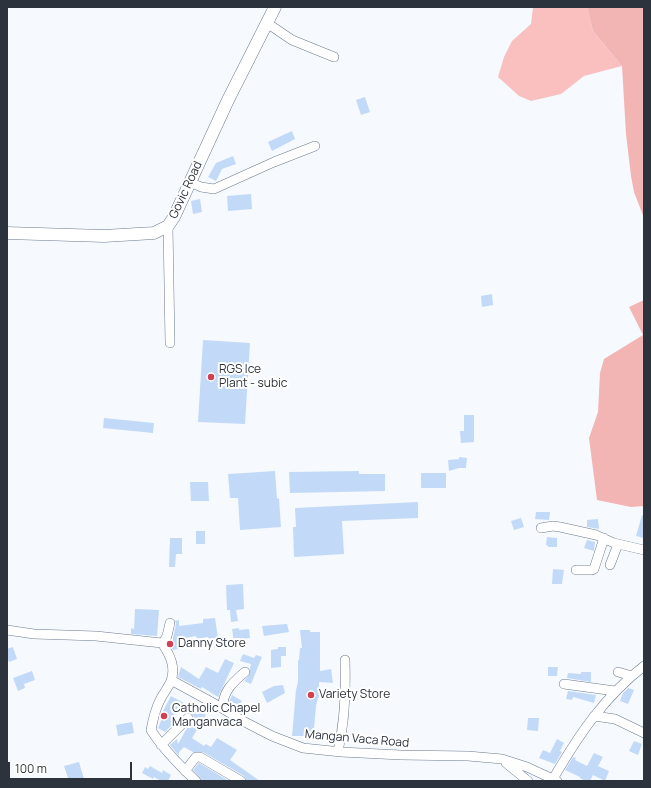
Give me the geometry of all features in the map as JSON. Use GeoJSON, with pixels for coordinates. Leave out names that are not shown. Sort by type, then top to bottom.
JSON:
{"type":"FeatureCollection","features":[{"type":"Feature","properties":{"kind":"main road","name":"Govic Road"},"geometry":{"type":"LineString","coordinates":[[7,233],[104,236],[154,233],[168,226],[174,217],[275,7]]}},
{"type":"Feature","properties":{"kind":"street"},"geometry":{"type":"LineString","coordinates":[[266,23],[292,40],[334,58]]}},
{"type":"Feature","properties":{"kind":"street"},"geometry":{"type":"LineString","coordinates":[[190,182],[202,187],[214,188],[315,146]]}},
{"type":"Feature","properties":{"kind":"street"},"geometry":{"type":"LineString","coordinates":[[168,226],[170,343]]}},
{"type":"Feature","properties":{"kind":"street"},"geometry":{"type":"LineString","coordinates":[[541,528],[552,526],[560,527],[644,550]]}},
{"type":"Feature","properties":{"kind":"street"},"geometry":{"type":"LineString","coordinates":[[576,570],[592,570],[594,568],[604,538]]}},
{"type":"Feature","properties":{"kind":"street"},"geometry":{"type":"LineString","coordinates":[[610,565],[618,544]]}},
{"type":"Feature","properties":{"kind":"street"},"geometry":{"type":"LineString","coordinates":[[162,643],[165,641],[170,623]]}},
{"type":"Feature","properties":{"kind":"street"},"geometry":{"type":"LineString","coordinates":[[7,630],[34,634],[96,636],[162,643]]}},
{"type":"Feature","properties":{"kind":"street"},"geometry":{"type":"LineString","coordinates":[[162,643],[169,654],[173,666],[171,680],[153,717],[151,730],[161,745],[196,781]]}},
{"type":"Feature","properties":{"kind":"street"},"geometry":{"type":"LineString","coordinates":[[338,751],[342,733],[346,694],[345,660]]}},
{"type":"Feature","properties":{"kind":"street"},"geometry":{"type":"LineString","coordinates":[[553,780],[574,744],[594,716],[615,691],[644,666]]}},
{"type":"Feature","properties":{"kind":"street"},"geometry":{"type":"LineString","coordinates":[[222,708],[222,701],[232,682],[245,672]]}},
{"type":"Feature","properties":{"kind":"street"},"geometry":{"type":"LineString","coordinates":[[618,672],[632,676]]}},
{"type":"Feature","properties":{"kind":"street","name":"Mangan Vaca Road"},"geometry":{"type":"LineString","coordinates":[[171,680],[243,721],[278,739],[303,748],[401,755],[468,756],[502,760],[528,767],[553,780]]}},
{"type":"Feature","properties":{"kind":"street"},"geometry":{"type":"LineString","coordinates":[[564,684],[615,691]]}},
{"type":"Feature","properties":{"kind":"street"},"geometry":{"type":"LineString","coordinates":[[594,716],[615,719],[644,733]]}},
{"type":"Feature","properties":{"kind":"street"},"geometry":{"type":"LineString","coordinates":[[161,745],[188,718]]}},
{"type":"Feature","properties":{"kind":"street"},"geometry":{"type":"LineString","coordinates":[[185,771],[196,757],[200,757],[241,781]]}},
{"type":"Feature","properties":{"kind":"street"},"geometry":{"type":"LineString","coordinates":[[502,760],[528,781]]}},
{"type":"Feature","properties":{"kind":"shaded area"},"geometry":{"type":"Polygon","coordinates":[[[533,7],[587,7],[593,31],[622,66],[584,76],[561,94],[531,101],[519,96],[498,77],[504,57],[512,41],[531,24],[533,7]]]}},
{"type":"Feature","properties":{"kind":"shaded area"},"geometry":{"type":"Polygon","coordinates":[[[587,7],[644,7],[644,218],[634,192],[631,176],[626,134],[622,66],[593,31],[587,7]]]}},
{"type":"Feature","properties":{"kind":"shaded area"},"geometry":{"type":"Polygon","coordinates":[[[644,300],[644,506],[631,507],[597,500],[589,438],[598,412],[600,373],[604,359],[643,335],[629,307],[644,300]]]}},
{"type":"Feature","properties":{"kind":"building"},"geometry":{"type":"Polygon","coordinates":[[[365,97],[370,112],[361,115],[356,100],[365,97]]]}},
{"type":"Feature","properties":{"kind":"building"},"geometry":{"type":"Polygon","coordinates":[[[292,131],[295,139],[272,151],[268,142],[292,131]]]}},
{"type":"Feature","properties":{"kind":"building"},"geometry":{"type":"Polygon","coordinates":[[[233,156],[236,164],[222,169],[216,181],[208,177],[216,163],[233,156]]]}},
{"type":"Feature","properties":{"kind":"building"},"geometry":{"type":"Polygon","coordinates":[[[251,194],[252,209],[228,211],[227,196],[251,194]]]}},
{"type":"Feature","properties":{"kind":"building"},"geometry":{"type":"Polygon","coordinates":[[[200,199],[202,212],[193,214],[191,201],[200,199]]]}},
{"type":"Feature","properties":{"kind":"building"},"geometry":{"type":"Polygon","coordinates":[[[492,294],[493,305],[482,307],[481,296],[492,294]]]}},
{"type":"Feature","properties":{"kind":"building"},"geometry":{"type":"Polygon","coordinates":[[[203,340],[250,343],[245,424],[198,422],[203,340]]]}},
{"type":"Feature","properties":{"kind":"building"},"geometry":{"type":"Polygon","coordinates":[[[464,415],[474,415],[474,442],[461,443],[460,431],[464,431],[464,415]]]}},
{"type":"Feature","properties":{"kind":"building"},"geometry":{"type":"Polygon","coordinates":[[[104,418],[154,423],[153,433],[103,428],[104,418]]]}},
{"type":"Feature","properties":{"kind":"building"},"geometry":{"type":"Polygon","coordinates":[[[459,457],[467,458],[466,468],[459,468],[449,471],[448,460],[459,459],[459,457]]]}},
{"type":"Feature","properties":{"kind":"building"},"geometry":{"type":"Polygon","coordinates":[[[275,471],[281,527],[240,530],[238,498],[230,498],[228,474],[275,471]]]}},
{"type":"Feature","properties":{"kind":"building"},"geometry":{"type":"Polygon","coordinates":[[[359,471],[359,474],[385,474],[385,491],[290,493],[289,472],[359,471]]]}},
{"type":"Feature","properties":{"kind":"building"},"geometry":{"type":"Polygon","coordinates":[[[421,473],[446,473],[446,488],[421,488],[421,473]]]}},
{"type":"Feature","properties":{"kind":"building"},"geometry":{"type":"Polygon","coordinates":[[[190,482],[208,482],[209,501],[191,501],[190,482]]]}},
{"type":"Feature","properties":{"kind":"building"},"geometry":{"type":"Polygon","coordinates":[[[418,502],[418,518],[342,521],[344,554],[294,557],[293,527],[296,527],[295,508],[418,502]]]}},
{"type":"Feature","properties":{"kind":"building"},"geometry":{"type":"Polygon","coordinates":[[[536,512],[550,512],[549,520],[535,519],[536,512]]]}},
{"type":"Feature","properties":{"kind":"building"},"geometry":{"type":"Polygon","coordinates":[[[642,515],[644,516],[644,538],[636,536],[642,515]]]}},
{"type":"Feature","properties":{"kind":"building"},"geometry":{"type":"Polygon","coordinates":[[[521,518],[524,527],[514,530],[511,521],[521,518]]]}},
{"type":"Feature","properties":{"kind":"building"},"geometry":{"type":"Polygon","coordinates":[[[598,519],[599,529],[587,527],[587,520],[598,519]]]}},
{"type":"Feature","properties":{"kind":"building"},"geometry":{"type":"Polygon","coordinates":[[[196,531],[205,531],[205,544],[196,544],[196,531]]]}},
{"type":"Feature","properties":{"kind":"building"},"geometry":{"type":"Polygon","coordinates":[[[547,537],[557,538],[557,547],[548,547],[546,545],[547,537]]]}},
{"type":"Feature","properties":{"kind":"building"},"geometry":{"type":"Polygon","coordinates":[[[170,538],[182,538],[182,554],[176,554],[175,567],[169,567],[170,538]]]}},
{"type":"Feature","properties":{"kind":"building"},"geometry":{"type":"Polygon","coordinates":[[[587,540],[595,542],[594,551],[584,548],[587,540]]]}},
{"type":"Feature","properties":{"kind":"building"},"geometry":{"type":"Polygon","coordinates":[[[553,569],[564,570],[562,584],[552,584],[553,569]]]}},
{"type":"Feature","properties":{"kind":"building"},"geometry":{"type":"Polygon","coordinates":[[[243,584],[244,609],[236,610],[238,621],[231,622],[230,610],[227,610],[226,585],[243,584]]]}},
{"type":"Feature","properties":{"kind":"building"},"geometry":{"type":"Polygon","coordinates":[[[135,609],[159,610],[157,636],[131,634],[131,628],[134,629],[135,609]]]}},
{"type":"Feature","properties":{"kind":"building"},"geometry":{"type":"Polygon","coordinates":[[[215,618],[218,638],[209,639],[208,637],[197,639],[196,636],[180,639],[182,648],[173,650],[170,644],[173,643],[176,624],[175,621],[179,620],[179,626],[203,623],[203,619],[215,618]]]}},
{"type":"Feature","properties":{"kind":"building"},"geometry":{"type":"Polygon","coordinates":[[[287,624],[289,632],[264,636],[262,626],[287,624]]]}},
{"type":"Feature","properties":{"kind":"building"},"geometry":{"type":"Polygon","coordinates":[[[239,628],[239,630],[249,629],[250,638],[240,639],[240,642],[234,642],[232,629],[239,628]]]}},
{"type":"Feature","properties":{"kind":"building"},"geometry":{"type":"Polygon","coordinates":[[[300,630],[320,632],[320,671],[331,669],[333,683],[319,682],[319,698],[316,706],[314,739],[306,739],[306,736],[292,736],[298,682],[298,660],[300,648],[302,648],[300,630]]]}},
{"type":"Feature","properties":{"kind":"building"},"geometry":{"type":"Polygon","coordinates":[[[13,647],[17,659],[9,662],[7,657],[7,649],[13,647]]]}},
{"type":"Feature","properties":{"kind":"building"},"geometry":{"type":"Polygon","coordinates":[[[278,647],[286,647],[286,656],[281,656],[281,667],[271,668],[271,650],[278,649],[278,647]]]}},
{"type":"Feature","properties":{"kind":"building"},"geometry":{"type":"Polygon","coordinates":[[[243,654],[254,658],[256,655],[262,657],[251,684],[244,681],[250,674],[251,664],[240,661],[243,654]]]}},
{"type":"Feature","properties":{"kind":"building"},"geometry":{"type":"Polygon","coordinates":[[[225,659],[234,663],[218,697],[202,687],[201,689],[178,677],[181,667],[199,679],[206,667],[218,673],[225,659]]]}},
{"type":"Feature","properties":{"kind":"building"},"geometry":{"type":"Polygon","coordinates":[[[548,667],[558,667],[557,676],[548,676],[548,667]]]}},
{"type":"Feature","properties":{"kind":"building"},"geometry":{"type":"Polygon","coordinates":[[[32,671],[35,680],[24,684],[25,688],[18,691],[13,678],[32,671]]]}},
{"type":"Feature","properties":{"kind":"building"},"geometry":{"type":"Polygon","coordinates":[[[581,672],[591,672],[591,682],[567,678],[568,673],[581,674],[581,672]]]}},
{"type":"Feature","properties":{"kind":"building"},"geometry":{"type":"Polygon","coordinates":[[[283,685],[285,693],[267,703],[262,692],[274,686],[283,685]]]}},
{"type":"Feature","properties":{"kind":"building"},"geometry":{"type":"Polygon","coordinates":[[[628,688],[634,690],[628,704],[620,701],[623,693],[628,688]]]}},
{"type":"Feature","properties":{"kind":"building"},"geometry":{"type":"Polygon","coordinates":[[[568,691],[596,695],[594,703],[573,697],[572,700],[566,699],[568,691]]]}},
{"type":"Feature","properties":{"kind":"building"},"geometry":{"type":"Polygon","coordinates":[[[232,695],[242,701],[238,707],[229,702],[232,695]]]}},
{"type":"Feature","properties":{"kind":"building"},"geometry":{"type":"Polygon","coordinates":[[[171,696],[206,715],[192,738],[204,746],[206,744],[211,747],[217,738],[237,750],[230,760],[260,781],[247,781],[244,776],[203,752],[193,752],[184,747],[179,752],[179,756],[170,745],[177,739],[178,744],[194,717],[190,712],[183,714],[173,709],[175,720],[171,726],[165,732],[158,728],[163,716],[162,713],[171,696]]]}},
{"type":"Feature","properties":{"kind":"building"},"geometry":{"type":"Polygon","coordinates":[[[528,718],[539,718],[538,731],[527,730],[528,718]]]}},
{"type":"Feature","properties":{"kind":"building"},"geometry":{"type":"Polygon","coordinates":[[[132,722],[134,733],[118,736],[116,725],[132,722]]]}},
{"type":"Feature","properties":{"kind":"building"},"geometry":{"type":"Polygon","coordinates":[[[557,739],[564,743],[560,751],[562,752],[555,764],[539,758],[543,750],[550,753],[557,739]]]}},
{"type":"Feature","properties":{"kind":"building"},"geometry":{"type":"Polygon","coordinates":[[[634,741],[642,744],[638,755],[629,751],[634,741]]]}},
{"type":"Feature","properties":{"kind":"building"},"geometry":{"type":"Polygon","coordinates":[[[594,753],[603,757],[598,766],[609,771],[605,781],[593,775],[590,781],[585,781],[565,770],[573,757],[576,758],[575,760],[587,766],[594,753]]]}},
{"type":"Feature","properties":{"kind":"building"},"geometry":{"type":"Polygon","coordinates":[[[79,762],[84,779],[69,781],[64,766],[79,762]]]}},
{"type":"Feature","properties":{"kind":"building"},"geometry":{"type":"Polygon","coordinates":[[[199,763],[229,781],[202,781],[193,770],[199,763]]]}},
{"type":"Feature","properties":{"kind":"building"},"geometry":{"type":"Polygon","coordinates":[[[150,766],[162,773],[163,770],[171,775],[168,781],[161,781],[154,777],[153,779],[142,773],[145,767],[148,769],[150,766]]]}},
{"type":"Feature","properties":{"kind":"place","name":"RGS Ice Plant - subic"},"geometry":{"type":"Point","coordinates":[211,377]}},
{"type":"Feature","properties":{"kind":"place","name":"Danny Store"},"geometry":{"type":"Point","coordinates":[170,644]}},
{"type":"Feature","properties":{"kind":"place","name":"Variety Store"},"geometry":{"type":"Point","coordinates":[311,695]}},
{"type":"Feature","properties":{"kind":"place","name":"Catholic Chapel Manganvaca"},"geometry":{"type":"Point","coordinates":[164,716]}}]}
